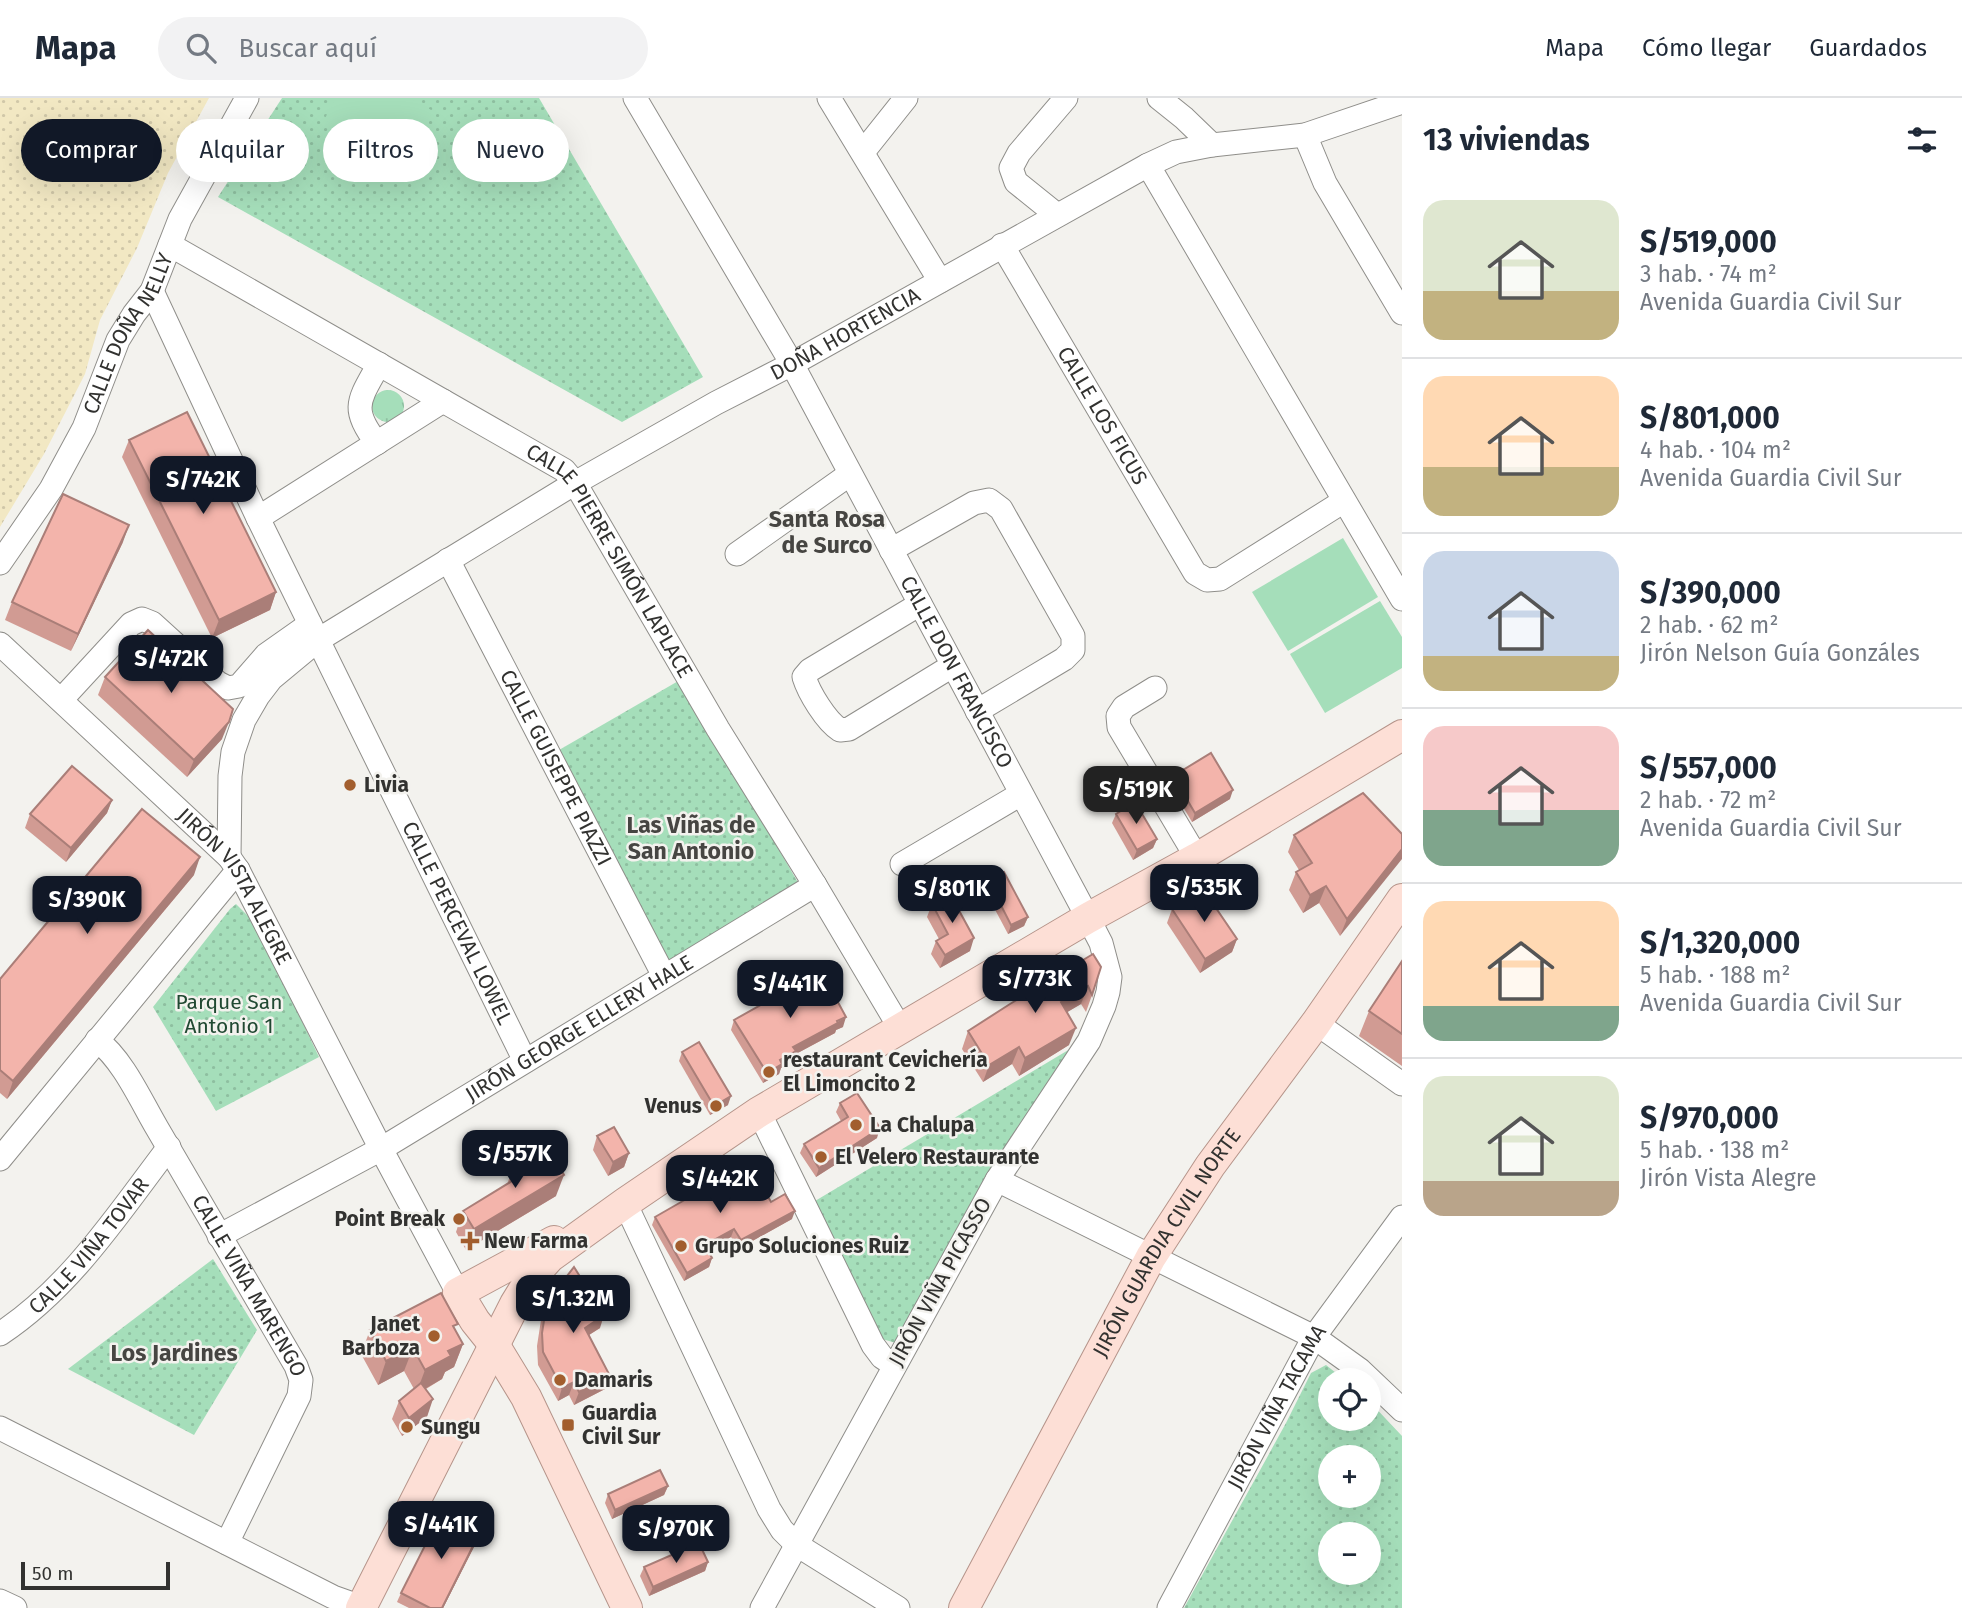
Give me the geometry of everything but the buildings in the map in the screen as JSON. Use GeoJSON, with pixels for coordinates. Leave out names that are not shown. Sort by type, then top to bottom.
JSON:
{"type":"FeatureCollection","features":[{"type":"Feature","properties":{"kind":"main road"},"geometry":{"type":"LineString","coordinates":[[362,1608],[515,1304],[531,1278],[550,1257],[759,1112],[1088,918],[1197,858],[1402,735]]}},
{"type":"Feature","properties":{"kind":"main road","name":"JIRÓN GUARDIA CIVIL NORTE"},"geometry":{"type":"LineString","coordinates":[[964,1608],[1151,1257],[1210,1166],[1316,1023],[1402,899]]}},
{"type":"Feature","properties":{"kind":"main road"},"geometry":{"type":"LineString","coordinates":[[625,1203],[458,1293],[526,1397],[627,1608]]}},
{"type":"Feature","properties":{"kind":"street","name":"CALLE DOÑA NELLY"},"geometry":{"type":"LineString","coordinates":[[0,563],[51,489],[84,428],[118,340],[152,291],[180,219],[247,98]]}},
{"type":"Feature","properties":{"kind":"street","name":"CALLE DON FRANCISCO"},"geometry":{"type":"LineString","coordinates":[[635,98],[792,364],[1088,918]]}},
{"type":"Feature","properties":{"kind":"street"},"geometry":{"type":"LineString","coordinates":[[829,98],[940,281]]}},
{"type":"Feature","properties":{"kind":"street"},"geometry":{"type":"LineString","coordinates":[[863,152],[906,98]]}},
{"type":"Feature","properties":{"kind":"street"},"geometry":{"type":"LineString","coordinates":[[1057,215],[1016,182],[1011,168],[1019,153],[1066,98]]}},
{"type":"Feature","properties":{"kind":"street"},"geometry":{"type":"LineString","coordinates":[[1158,98],[1212,145]]}},
{"type":"Feature","properties":{"kind":"street","name":"DOÑA HORTENCIA"},"geometry":{"type":"LineString","coordinates":[[314,632],[447,560],[716,403],[792,364],[1148,165],[1176,152],[1212,145],[1305,135],[1402,102]]}},
{"type":"Feature","properties":{"kind":"street"},"geometry":{"type":"LineString","coordinates":[[1305,135],[1325,183],[1402,313]]}},
{"type":"Feature","properties":{"kind":"street"},"geometry":{"type":"LineString","coordinates":[[1148,165],[1402,599]]}},
{"type":"Feature","properties":{"kind":"street","name":"CALLE PIERRE SIMÓN LAPLACE"},"geometry":{"type":"LineString","coordinates":[[170,245],[564,470],[575,483],[718,729],[900,1028]]}},
{"type":"Feature","properties":{"kind":"street","name":"CALLE LOS FICUS"},"geometry":{"type":"LineString","coordinates":[[1002,245],[1195,573],[1208,580],[1220,579],[1344,501]]}},
{"type":"Feature","properties":{"kind":"street","name":"CALLE PERCEVAL LOWEL"},"geometry":{"type":"LineString","coordinates":[[152,291],[258,518],[525,1061]]}},
{"type":"Feature","properties":{"kind":"street"},"geometry":{"type":"LineString","coordinates":[[377,443],[364,426],[360,414],[360,399],[379,364]]}},
{"type":"Feature","properties":{"kind":"street"},"geometry":{"type":"LineString","coordinates":[[258,518],[443,401]]}},
{"type":"Feature","properties":{"kind":"street"},"geometry":{"type":"LineString","coordinates":[[737,554],[850,474]]}},
{"type":"Feature","properties":{"kind":"street"},"geometry":{"type":"LineString","coordinates":[[891,550],[974,503],[989,500],[1001,509],[1073,636],[1073,650],[1064,659],[976,711]]}},
{"type":"Feature","properties":{"kind":"street","name":"CALLE GUISEPPE PIAZZI"},"geometry":{"type":"LineString","coordinates":[[447,560],[664,976]]}},
{"type":"Feature","properties":{"kind":"street"},"geometry":{"type":"LineString","coordinates":[[920,604],[810,670],[804,677],[807,685],[831,724],[840,730],[849,729],[953,666]]}},
{"type":"Feature","properties":{"kind":"street"},"geometry":{"type":"LineString","coordinates":[[61,700],[131,624],[142,619],[152,623],[218,682],[229,688],[239,686],[266,655],[314,632]]}},
{"type":"Feature","properties":{"kind":"street"},"geometry":{"type":"LineString","coordinates":[[0,1159],[97,1040],[234,863],[230,776],[233,752],[244,720],[271,679],[314,632]]}},
{"type":"Feature","properties":{"kind":"street","name":"JIRÓN VISTA ALEGRE"},"geometry":{"type":"LineString","coordinates":[[0,644],[234,863],[458,1293]]}},
{"type":"Feature","properties":{"kind":"street"},"geometry":{"type":"LineString","coordinates":[[1155,688],[1124,707],[1118,716],[1119,727],[1197,858]]}},
{"type":"Feature","properties":{"kind":"street"},"geometry":{"type":"LineString","coordinates":[[902,864],[1021,794]]}},
{"type":"Feature","properties":{"kind":"street","name":"JIRÓN GEORGE ELLERY HALE"},"geometry":{"type":"LineString","coordinates":[[219,1236],[381,1149],[815,885]]}},
{"type":"Feature","properties":{"kind":"street","name":"JIRÓN VIÑA PICASSO"},"geometry":{"type":"LineString","coordinates":[[762,1608],[997,1180],[1088,1041],[1104,1006],[1110,977],[1101,943],[1088,918]]}},
{"type":"Feature","properties":{"kind":"street"},"geometry":{"type":"LineString","coordinates":[[1316,1023],[1402,1084]]}},
{"type":"Feature","properties":{"kind":"street","name":"CALLE VIÑA MARENGO"},"geometry":{"type":"LineString","coordinates":[[97,1040],[109,1049],[169,1147],[296,1366],[301,1380],[299,1396],[227,1543]]}},
{"type":"Feature","properties":{"kind":"street"},"geometry":{"type":"LineString","coordinates":[[759,1112],[873,1345],[882,1357],[894,1365]]}},
{"type":"Feature","properties":{"kind":"street","name":"CALLE VIÑA TOVAR"},"geometry":{"type":"LineString","coordinates":[[0,1334],[18,1322],[74,1270],[169,1147]]}},
{"type":"Feature","properties":{"kind":"street"},"geometry":{"type":"LineString","coordinates":[[997,1180],[1314,1337],[1360,1370],[1402,1410]]}},
{"type":"Feature","properties":{"kind":"street"},"geometry":{"type":"LineString","coordinates":[[625,1203],[769,1509],[782,1530],[797,1545],[898,1608]]}},
{"type":"Feature","properties":{"kind":"street","name":"JIRÓN VIÑA TACAMA"},"geometry":{"type":"LineString","coordinates":[[1169,1608],[1314,1337],[1402,1217]]}},
{"type":"Feature","properties":{"kind":"street"},"geometry":{"type":"LineString","coordinates":[[0,1428],[333,1598],[362,1608]]}},
{"type":"Feature","properties":{"kind":"street"},"geometry":{"type":"LineString","coordinates":[[0,1601],[15,1608]]}},
{"type":"Feature","properties":{"kind":"green space"},"geometry":{"type":"Polygon","coordinates":[[[282,98],[539,98],[551,119],[452,119],[452,182],[569,182],[569,149],[703,377],[622,422],[218,197],[228,182],[309,182],[309,119],[268,119],[282,98]]]}},
{"type":"Feature","properties":{"kind":"green space"},"geometry":{"type":"Polygon","coordinates":[[[336,98],[409,98],[433,111],[428,119],[325,119],[336,98]]]}},
{"type":"Feature","properties":{"kind":"green space"},"geometry":{"type":"Polygon","coordinates":[[[388,390],[399,395],[404,406],[399,417],[388,422],[377,417],[372,406],[377,395],[388,390]]]}},
{"type":"Feature","properties":{"kind":"green space"},"geometry":{"type":"Polygon","coordinates":[[[1343,538],[1378,597],[1288,651],[1252,592],[1343,538]]]}},
{"type":"Feature","properties":{"kind":"green space"},"geometry":{"type":"Polygon","coordinates":[[[1380,601],[1402,637],[1402,668],[1325,713],[1290,654],[1380,601]]]}},
{"type":"Feature","properties":{"kind":"green space"},"geometry":{"type":"Polygon","coordinates":[[[680,680],[800,886],[664,965],[559,750],[680,680]]]}},
{"type":"Feature","properties":{"kind":"green space","name":"Parque San Antonio 1"},"geometry":{"type":"Polygon","coordinates":[[[236,904],[255,923],[319,1057],[216,1111],[153,1007],[236,904]]]}},
{"type":"Feature","properties":{"kind":"green space"},"geometry":{"type":"Polygon","coordinates":[[[1070,1049],[1008,1145],[896,1343],[882,1339],[815,1201],[1070,1049]]]}},
{"type":"Feature","properties":{"kind":"green space"},"geometry":{"type":"Polygon","coordinates":[[[213,1259],[257,1330],[194,1435],[68,1369],[213,1259]]]}},
{"type":"Feature","properties":{"kind":"green space"},"geometry":{"type":"Polygon","coordinates":[[[1318,1369],[1318,1431],[1381,1431],[1381,1414],[1402,1436],[1402,1608],[1184,1608],[1311,1373],[1318,1369]]]}},
{"type":"Feature","properties":{"kind":"sand"},"geometry":{"type":"Polygon","coordinates":[[[0,98],[209,98],[198,119],[176,119],[176,158],[137,248],[100,320],[85,374],[44,454],[0,527],[0,98]]]}},
{"type":"Feature","properties":{"kind":"place","name":"Livia"},"geometry":{"type":"Point","coordinates":[350,785]}},
{"type":"Feature","properties":{"kind":"place","name":"restaurant Cevichería El Limoncito 2"},"geometry":{"type":"Point","coordinates":[769,1072]}},
{"type":"Feature","properties":{"kind":"place","name":"Venus"},"geometry":{"type":"Point","coordinates":[716,1106]}},
{"type":"Feature","properties":{"kind":"place","name":"La Chalupa"},"geometry":{"type":"Point","coordinates":[856,1125]}},
{"type":"Feature","properties":{"kind":"place","name":"El Velero Restaurante"},"geometry":{"type":"Point","coordinates":[821,1157]}},
{"type":"Feature","properties":{"kind":"place","name":"Point Break"},"geometry":{"type":"Point","coordinates":[459,1219]}},
{"type":"Feature","properties":{"kind":"place","name":"New Farma"},"geometry":{"type":"Point","coordinates":[470,1241]}},
{"type":"Feature","properties":{"kind":"place","name":"Grupo Soluciones Ruiz"},"geometry":{"type":"Point","coordinates":[681,1246]}},
{"type":"Feature","properties":{"kind":"place","name":"Janet Barboza"},"geometry":{"type":"Point","coordinates":[434,1336]}},
{"type":"Feature","properties":{"kind":"place","name":"Damaris"},"geometry":{"type":"Point","coordinates":[560,1380]}},
{"type":"Feature","properties":{"kind":"place","name":"Guardia Civil Sur"},"geometry":{"type":"Point","coordinates":[568,1425]}},
{"type":"Feature","properties":{"kind":"place","name":"Sungu"},"geometry":{"type":"Point","coordinates":[407,1427]}},
{"type":"Feature","properties":{"kind":"district","name":"Santa Rosa de Surco"},"geometry":{"type":"Point","coordinates":[827,532]}},
{"type":"Feature","properties":{"kind":"district","name":"Las Viñas de San Antonio"},"geometry":{"type":"Point","coordinates":[691,838]}},
{"type":"Feature","properties":{"kind":"district","name":"Los Jardines"},"geometry":{"type":"Point","coordinates":[174,1353]}}]}
